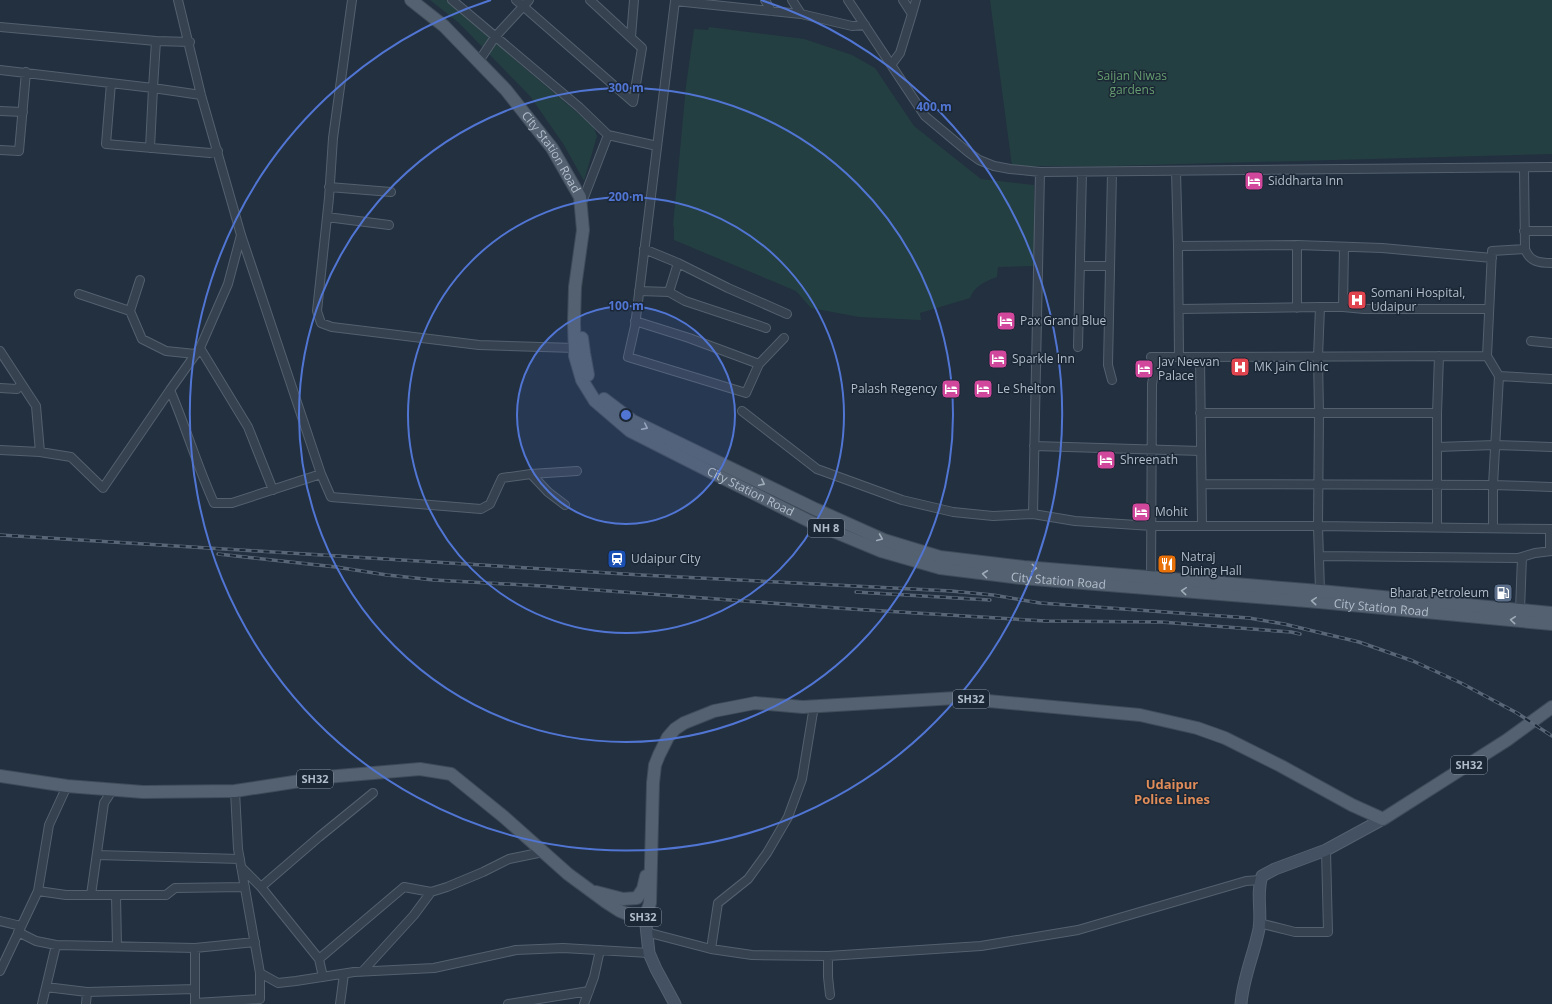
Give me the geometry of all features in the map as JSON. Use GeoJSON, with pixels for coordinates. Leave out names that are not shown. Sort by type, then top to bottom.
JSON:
{"type":"FeatureCollection","features":[{"type":"Feature","properties":{"kind":"main road","name":"City Station Road"},"geometry":{"type":"LineString","coordinates":[[412,0],[512,85],[558,143],[576,172],[588,227],[582,287],[581,323],[584,353],[589,377],[601,396],[633,421],[815,509],[884,540],[940,557],[1327,603],[1552,624]]}},
{"type":"Feature","properties":{"kind":"main road","name":"City Station Road"},"geometry":{"type":"LineString","coordinates":[[424,0],[450,20],[481,59]]}},
{"type":"Feature","properties":{"kind":"main road","name":"City Station Road"},"geometry":{"type":"LineString","coordinates":[[583,201],[583,230],[575,287],[575,356],[582,380],[595,401],[630,431],[709,472],[824,527],[881,551],[940,568],[1021,578],[1320,591],[1552,613]]}},
{"type":"Feature","properties":{"kind":"main road","name":"SH32"},"geometry":{"type":"LineString","coordinates":[[0,776],[68,786],[144,792],[235,791],[326,777],[384,771],[420,769],[451,774],[473,790],[568,874],[620,911],[636,917],[645,916],[648,912],[650,903],[655,765],[663,745],[675,729],[697,717],[741,704],[755,703],[803,707],[956,698],[1140,715],[1196,728],[1225,738],[1281,766],[1352,805],[1383,819],[1507,740],[1552,707]]}},
{"type":"Feature","properties":{"kind":"main road"},"geometry":{"type":"LineString","coordinates":[[645,916],[640,915],[635,910],[633,905],[644,886],[651,858]]}},
{"type":"Feature","properties":{"kind":"main road"},"geometry":{"type":"LineString","coordinates":[[589,890],[623,899],[637,898]]}},
{"type":"Feature","properties":{"kind":"street"},"geometry":{"type":"LineString","coordinates":[[178,0],[190,42],[201,95],[242,235],[321,474],[332,497],[481,509],[490,504],[502,478],[577,471]]}},
{"type":"Feature","properties":{"kind":"street"},"geometry":{"type":"LineString","coordinates":[[352,0],[333,138],[327,217],[317,311],[321,323],[332,328],[479,345],[575,348]]}},
{"type":"Feature","properties":{"kind":"street"},"geometry":{"type":"LineString","coordinates":[[452,0],[579,108],[608,135],[657,146]]}},
{"type":"Feature","properties":{"kind":"street"},"geometry":{"type":"LineString","coordinates":[[516,0],[526,3],[633,102],[642,48],[590,0]]}},
{"type":"Feature","properties":{"kind":"street"},"geometry":{"type":"LineString","coordinates":[[631,37],[634,0]]}},
{"type":"Feature","properties":{"kind":"street"},"geometry":{"type":"LineString","coordinates":[[784,338],[759,364],[746,393],[628,357],[639,291],[675,0],[801,14],[852,26],[864,25]]}},
{"type":"Feature","properties":{"kind":"street"},"geometry":{"type":"LineString","coordinates":[[765,0],[771,11]]}},
{"type":"Feature","properties":{"kind":"street"},"geometry":{"type":"LineString","coordinates":[[792,0],[801,14]]}},
{"type":"Feature","properties":{"kind":"street"},"geometry":{"type":"LineString","coordinates":[[848,0],[925,116],[968,152],[980,160],[994,166],[1040,172],[1552,167]]}},
{"type":"Feature","properties":{"kind":"street"},"geometry":{"type":"LineString","coordinates":[[903,0],[912,14]]}},
{"type":"Feature","properties":{"kind":"street"},"geometry":{"type":"LineString","coordinates":[[891,65],[900,52],[916,0]]}},
{"type":"Feature","properties":{"kind":"street"},"geometry":{"type":"LineString","coordinates":[[481,59],[495,37],[526,3]]}},
{"type":"Feature","properties":{"kind":"street"},"geometry":{"type":"LineString","coordinates":[[0,27],[156,41],[190,42]]}},
{"type":"Feature","properties":{"kind":"street"},"geometry":{"type":"LineString","coordinates":[[150,148],[152,88],[156,41]]}},
{"type":"Feature","properties":{"kind":"street"},"geometry":{"type":"LineString","coordinates":[[0,70],[26,72],[201,95]]}},
{"type":"Feature","properties":{"kind":"street"},"geometry":{"type":"LineString","coordinates":[[0,150],[19,151],[26,72]]}},
{"type":"Feature","properties":{"kind":"street"},"geometry":{"type":"LineString","coordinates":[[111,83],[106,144],[210,152],[218,151]]}},
{"type":"Feature","properties":{"kind":"street"},"geometry":{"type":"LineString","coordinates":[[0,111],[23,112]]}},
{"type":"Feature","properties":{"kind":"street"},"geometry":{"type":"LineString","coordinates":[[583,201],[608,135]]}},
{"type":"Feature","properties":{"kind":"street"},"geometry":{"type":"LineString","coordinates":[[1524,168],[1525,250],[1527,255],[1535,261],[1540,263],[1552,263]]}},
{"type":"Feature","properties":{"kind":"street"},"geometry":{"type":"LineString","coordinates":[[1176,171],[1180,357]]}},
{"type":"Feature","properties":{"kind":"street"},"geometry":{"type":"LineString","coordinates":[[1032,514],[1040,172]]}},
{"type":"Feature","properties":{"kind":"street"},"geometry":{"type":"LineString","coordinates":[[1078,347],[1082,172]]}},
{"type":"Feature","properties":{"kind":"street"},"geometry":{"type":"LineString","coordinates":[[1112,172],[1108,365],[1112,380]]}},
{"type":"Feature","properties":{"kind":"street"},"geometry":{"type":"LineString","coordinates":[[329,187],[391,192]]}},
{"type":"Feature","properties":{"kind":"street"},"geometry":{"type":"LineString","coordinates":[[327,217],[389,225]]}},
{"type":"Feature","properties":{"kind":"street"},"geometry":{"type":"LineString","coordinates":[[1524,231],[1552,231]]}},
{"type":"Feature","properties":{"kind":"street"},"geometry":{"type":"LineString","coordinates":[[0,450],[40,452],[71,457],[103,488],[198,351],[228,284],[242,235]]}},
{"type":"Feature","properties":{"kind":"street"},"geometry":{"type":"LineString","coordinates":[[1178,246],[1297,245],[1344,248],[1382,248],[1492,258]]}},
{"type":"Feature","properties":{"kind":"street"},"geometry":{"type":"LineString","coordinates":[[1297,245],[1297,308]]}},
{"type":"Feature","properties":{"kind":"street"},"geometry":{"type":"LineString","coordinates":[[1343,307],[1344,248]]}},
{"type":"Feature","properties":{"kind":"street"},"geometry":{"type":"LineString","coordinates":[[644,249],[678,263],[728,288],[787,314]]}},
{"type":"Feature","properties":{"kind":"street"},"geometry":{"type":"LineString","coordinates":[[1493,528],[1494,445],[1499,376],[1487,356],[1492,251],[1525,250]]}},
{"type":"Feature","properties":{"kind":"street"},"geometry":{"type":"LineString","coordinates":[[669,292],[678,263]]}},
{"type":"Feature","properties":{"kind":"street"},"geometry":{"type":"LineString","coordinates":[[1081,266],[1110,266]]}},
{"type":"Feature","properties":{"kind":"street"},"geometry":{"type":"LineString","coordinates":[[140,280],[130,311],[142,339],[166,351],[198,351]]}},
{"type":"Feature","properties":{"kind":"street"},"geometry":{"type":"LineString","coordinates":[[639,291],[669,292],[685,301],[766,328]]}},
{"type":"Feature","properties":{"kind":"street"},"geometry":{"type":"LineString","coordinates":[[79,294],[130,311]]}},
{"type":"Feature","properties":{"kind":"street"},"geometry":{"type":"LineString","coordinates":[[1178,309],[1343,307],[1364,309],[1489,309]]}},
{"type":"Feature","properties":{"kind":"street"},"geometry":{"type":"LineString","coordinates":[[1320,308],[1318,357],[1318,526],[1320,591]]}},
{"type":"Feature","properties":{"kind":"street"},"geometry":{"type":"LineString","coordinates":[[635,321],[689,338],[759,364]]}},
{"type":"Feature","properties":{"kind":"street"},"geometry":{"type":"LineString","coordinates":[[1531,341],[1552,343]]}},
{"type":"Feature","properties":{"kind":"street"},"geometry":{"type":"LineString","coordinates":[[0,351],[36,406],[40,452]]}},
{"type":"Feature","properties":{"kind":"street"},"geometry":{"type":"LineString","coordinates":[[198,351],[248,427],[273,490]]}},
{"type":"Feature","properties":{"kind":"street"},"geometry":{"type":"LineString","coordinates":[[1437,527],[1437,413],[1439,356]]}},
{"type":"Feature","properties":{"kind":"street"},"geometry":{"type":"LineString","coordinates":[[1151,583],[1152,384],[1154,357],[1487,356]]}},
{"type":"Feature","properties":{"kind":"street"},"geometry":{"type":"LineString","coordinates":[[1200,357],[1202,526]]}},
{"type":"Feature","properties":{"kind":"street"},"geometry":{"type":"LineString","coordinates":[[1499,376],[1552,379]]}},
{"type":"Feature","properties":{"kind":"street"},"geometry":{"type":"LineString","coordinates":[[0,388],[17,389],[21,384]]}},
{"type":"Feature","properties":{"kind":"street"},"geometry":{"type":"LineString","coordinates":[[170,390],[214,503],[232,503],[321,474]]}},
{"type":"Feature","properties":{"kind":"street"},"geometry":{"type":"LineString","coordinates":[[742,411],[817,468],[902,500],[953,512],[993,516],[1032,514],[1075,521],[1152,526],[1318,526],[1551,529],[1551,551],[1535,553],[1522,557],[1319,556]]}},
{"type":"Feature","properties":{"kind":"street"},"geometry":{"type":"LineString","coordinates":[[1200,413],[1437,413]]}},
{"type":"Feature","properties":{"kind":"street"},"geometry":{"type":"LineString","coordinates":[[1437,447],[1494,445],[1552,447]]}},
{"type":"Feature","properties":{"kind":"street"},"geometry":{"type":"LineString","coordinates":[[1034,446],[1201,451]]}},
{"type":"Feature","properties":{"kind":"street"},"geometry":{"type":"LineString","coordinates":[[532,474],[548,492],[565,505]]}},
{"type":"Feature","properties":{"kind":"street"},"geometry":{"type":"LineString","coordinates":[[1202,484],[1493,485],[1552,487]]}},
{"type":"Feature","properties":{"kind":"street"},"geometry":{"type":"LineString","coordinates":[[1520,610],[1522,557]]}},
{"type":"Feature","properties":{"kind":"street"},"geometry":{"type":"LineString","coordinates":[[711,949],[718,902],[748,879],[767,853],[788,817],[802,779],[814,706]]}},
{"type":"Feature","properties":{"kind":"street"},"geometry":{"type":"LineString","coordinates":[[0,971],[38,891],[49,825],[68,786]]}},
{"type":"Feature","properties":{"kind":"street"},"geometry":{"type":"LineString","coordinates":[[91,895],[104,804],[113,789]]}},
{"type":"Feature","properties":{"kind":"street"},"geometry":{"type":"LineString","coordinates":[[195,948],[195,1003],[260,999],[260,973],[238,849],[235,791]]}},
{"type":"Feature","properties":{"kind":"street"},"geometry":{"type":"LineString","coordinates":[[261,887],[373,793]]}},
{"type":"Feature","properties":{"kind":"street"},"geometry":{"type":"LineString","coordinates":[[1241,1004],[1244,983],[1259,923],[1260,880],[1264,874],[1326,850],[1383,819]]}},
{"type":"Feature","properties":{"kind":"street"},"geometry":{"type":"LineString","coordinates":[[1259,923],[1295,932],[1328,932],[1326,850]]}},
{"type":"Feature","properties":{"kind":"street"},"geometry":{"type":"LineString","coordinates":[[319,959],[404,887],[431,892],[483,872],[509,859],[543,852]]}},
{"type":"Feature","properties":{"kind":"street"},"geometry":{"type":"LineString","coordinates":[[97,855],[240,863],[319,959],[323,977]]}},
{"type":"Feature","properties":{"kind":"street"},"geometry":{"type":"LineString","coordinates":[[646,932],[711,949],[752,955],[828,956],[981,946],[1078,930],[1246,881],[1260,880]]}},
{"type":"Feature","properties":{"kind":"street"},"geometry":{"type":"LineString","coordinates":[[38,891],[66,895],[166,895],[175,888],[245,888]]}},
{"type":"Feature","properties":{"kind":"street"},"geometry":{"type":"LineString","coordinates":[[362,972],[414,915],[431,892]]}},
{"type":"Feature","properties":{"kind":"street"},"geometry":{"type":"LineString","coordinates":[[116,895],[118,946]]}},
{"type":"Feature","properties":{"kind":"street"},"geometry":{"type":"LineString","coordinates":[[645,916],[649,953],[674,1004]]}},
{"type":"Feature","properties":{"kind":"street"},"geometry":{"type":"LineString","coordinates":[[0,921],[20,929],[36,940],[56,945],[195,948],[255,942]]}},
{"type":"Feature","properties":{"kind":"street"},"geometry":{"type":"LineString","coordinates":[[42,1004],[56,945]]}},
{"type":"Feature","properties":{"kind":"street"},"geometry":{"type":"LineString","coordinates":[[260,973],[278,982],[362,972],[434,968],[516,950],[563,948],[649,953]]}},
{"type":"Feature","properties":{"kind":"street"},"geometry":{"type":"LineString","coordinates":[[584,1004],[594,977],[600,950]]}},
{"type":"Feature","properties":{"kind":"street"},"geometry":{"type":"LineString","coordinates":[[828,956],[830,995]]}},
{"type":"Feature","properties":{"kind":"street"},"geometry":{"type":"LineString","coordinates":[[340,1004],[344,974]]}},
{"type":"Feature","properties":{"kind":"street"},"geometry":{"type":"LineString","coordinates":[[46,987],[87,992],[195,989]]}},
{"type":"Feature","properties":{"kind":"street"},"geometry":{"type":"LineString","coordinates":[[86,1004],[87,992]]}},
{"type":"Feature","properties":{"kind":"street"},"geometry":{"type":"LineString","coordinates":[[508,1004],[532,1002],[589,992]]}},
{"type":"Feature","properties":{"kind":"green space"},"geometry":{"type":"Polygon","coordinates":[[[430,0],[451,0],[514,59],[593,126],[597,136],[584,181],[564,145],[530,96],[459,23],[430,0]]]}},
{"type":"Feature","properties":{"kind":"green space","name":"Saijan Niwas gardens"},"geometry":{"type":"Polygon","coordinates":[[[990,0],[1552,0],[1552,154],[1111,166],[1012,166],[990,0]]]}},
{"type":"Feature","properties":{"kind":"green space"},"geometry":{"type":"Polygon","coordinates":[[[709,27],[804,39],[852,55],[875,68],[914,126],[981,179],[1034,185],[1035,266],[998,267],[997,277],[977,287],[970,298],[920,313],[921,320],[859,317],[811,308],[796,291],[674,240],[673,226],[686,86],[694,29],[708,30],[709,27]]]}},
{"type":"Feature","properties":{"kind":"railway"},"geometry":{"type":"LineString","coordinates":[[0,535],[641,575],[951,591],[993,595],[1040,603],[1249,618],[1284,624],[1359,642],[1413,661],[1461,683],[1517,713],[1552,736]]}},
{"type":"Feature","properties":{"kind":"railway"},"geometry":{"type":"LineString","coordinates":[[218,554],[434,580],[542,586],[851,609],[1045,621],[1161,622],[1291,632],[1300,634]]}},
{"type":"Feature","properties":{"kind":"railway"},"geometry":{"type":"LineString","coordinates":[[856,592],[990,600]]}},
{"type":"Feature","properties":{"kind":"place","name":"Siddharta Inn"},"geometry":{"type":"Point","coordinates":[1254,181]}},
{"type":"Feature","properties":{"kind":"place","name":"Somani Hospital, Udaipur"},"geometry":{"type":"Point","coordinates":[1357,300]}},
{"type":"Feature","properties":{"kind":"place","name":"Pax Grand Blue"},"geometry":{"type":"Point","coordinates":[1006,321]}},
{"type":"Feature","properties":{"kind":"place","name":"Sparkle Inn"},"geometry":{"type":"Point","coordinates":[998,359]}},
{"type":"Feature","properties":{"kind":"place","name":"MK Jain Clinic"},"geometry":{"type":"Point","coordinates":[1240,367]}},
{"type":"Feature","properties":{"kind":"place","name":"Jav Neevan Palace"},"geometry":{"type":"Point","coordinates":[1144,369]}},
{"type":"Feature","properties":{"kind":"place","name":"Palash Regency"},"geometry":{"type":"Point","coordinates":[951,389]}},
{"type":"Feature","properties":{"kind":"place","name":"Le Shelton"},"geometry":{"type":"Point","coordinates":[983,389]}},
{"type":"Feature","properties":{"kind":"place","name":"Shreenath"},"geometry":{"type":"Point","coordinates":[1106,460]}},
{"type":"Feature","properties":{"kind":"place","name":"Mohit"},"geometry":{"type":"Point","coordinates":[1141,512]}},
{"type":"Feature","properties":{"kind":"place","name":"Udaipur City"},"geometry":{"type":"Point","coordinates":[617,559]}},
{"type":"Feature","properties":{"kind":"place","name":"Natraj Dining Hall"},"geometry":{"type":"Point","coordinates":[1167,564]}},
{"type":"Feature","properties":{"kind":"place","name":"Bharat Petroleum"},"geometry":{"type":"Point","coordinates":[1503,593]}},
{"type":"Feature","properties":{"kind":"district","name":"Udaipur Police Lines"},"geometry":{"type":"Point","coordinates":[1172,792]}}]}
